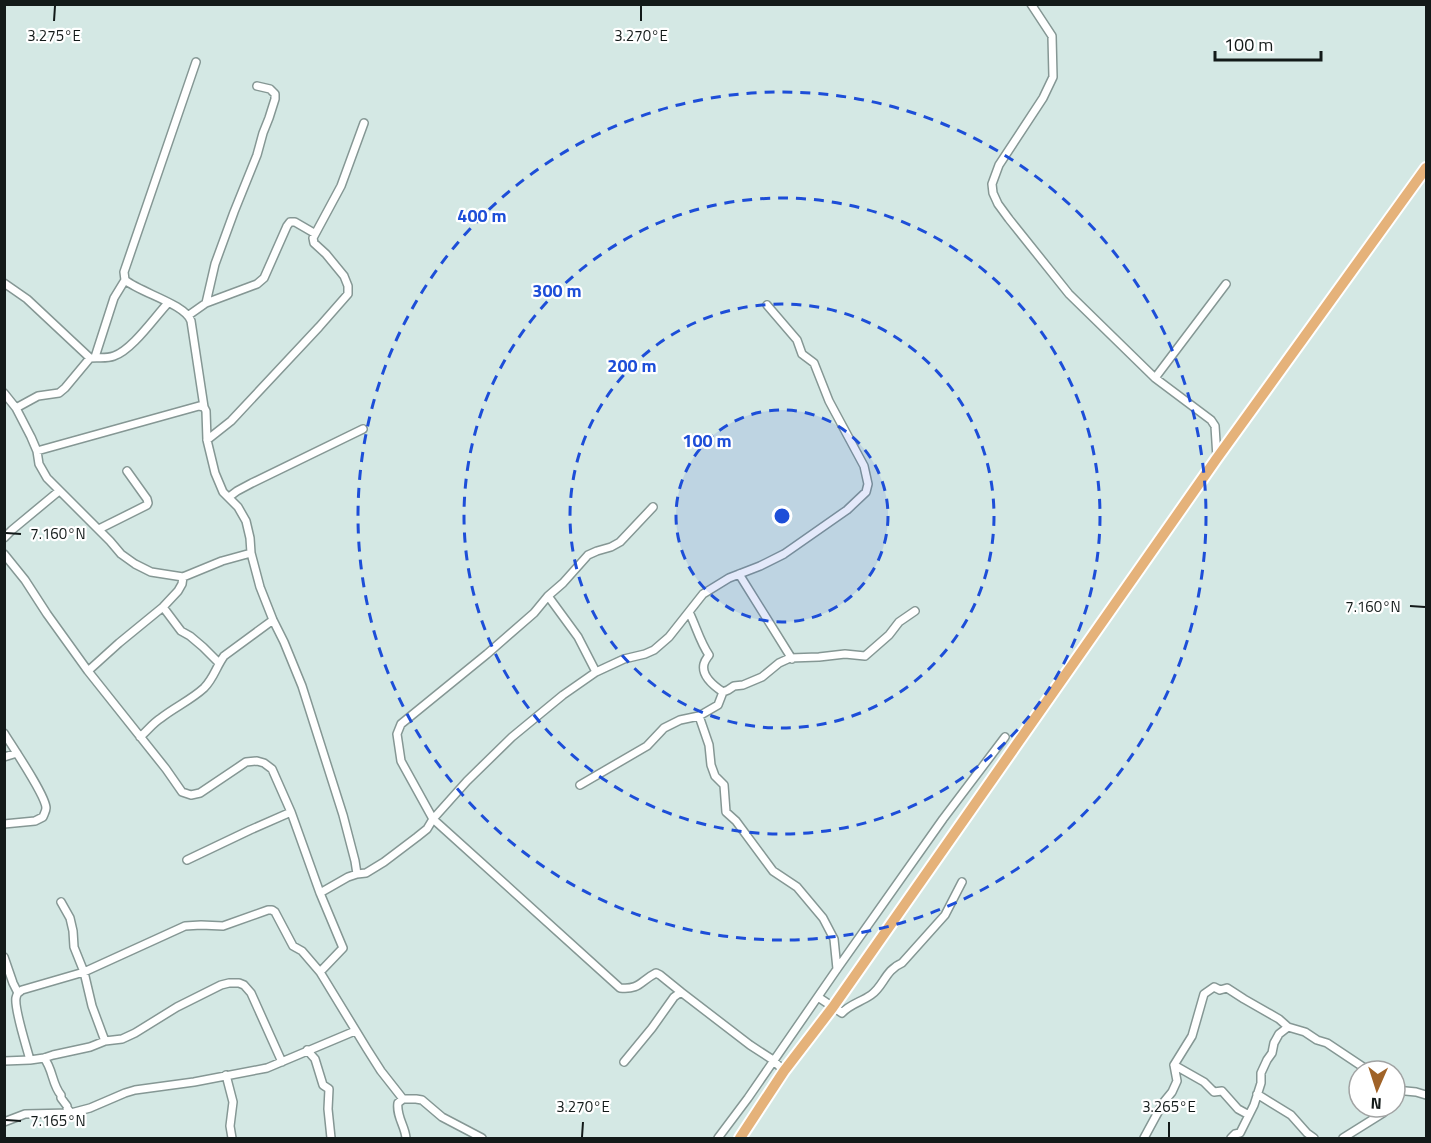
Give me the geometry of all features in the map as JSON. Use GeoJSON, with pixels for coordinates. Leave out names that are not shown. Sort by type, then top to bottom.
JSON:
{"type":"FeatureCollection","features":[{"type":"Feature","properties":{"kind":"main road"},"geometry":{"type":"LineString","coordinates":[[740,1138],[784,1071],[833,1007],[1217,458],[1426,168]]}},
{"type":"Feature","properties":{"kind":"street"},"geometry":{"type":"LineString","coordinates":[[1031,4],[1052,36],[1053,77],[1043,98],[999,165],[992,184],[993,193],[1009,219],[1069,294],[1155,378],[1211,420],[1215,426],[1217,458]]}},
{"type":"Feature","properties":{"kind":"street"},"geometry":{"type":"LineString","coordinates":[[16,408],[38,396],[59,393],[93,358],[114,298],[125,280],[124,272],[196,62]]}},
{"type":"Feature","properties":{"kind":"street"},"geometry":{"type":"LineString","coordinates":[[206,303],[215,264],[257,156],[275,99],[270,89],[257,86]]}},
{"type":"Feature","properties":{"kind":"street"},"geometry":{"type":"LineString","coordinates":[[207,440],[231,421],[348,294],[344,276],[314,243],[313,238],[341,186],[364,123]]}},
{"type":"Feature","properties":{"kind":"street"},"geometry":{"type":"LineString","coordinates":[[189,315],[206,303],[257,284],[264,278],[290,222],[295,222],[314,233]]}},
{"type":"Feature","properties":{"kind":"street"},"geometry":{"type":"LineString","coordinates":[[125,280],[133,287],[189,315],[206,411],[210,457],[220,487],[238,507],[246,521],[260,587],[311,713],[349,838],[357,874]]}},
{"type":"Feature","properties":{"kind":"street"},"geometry":{"type":"LineString","coordinates":[[4,283],[27,299],[93,358],[111,357],[120,353],[168,303]]}},
{"type":"Feature","properties":{"kind":"street"},"geometry":{"type":"LineString","coordinates":[[1155,378],[1226,284]]}},
{"type":"Feature","properties":{"kind":"street"},"geometry":{"type":"LineString","coordinates":[[320,893],[357,874],[366,873],[427,829],[467,781],[512,737],[563,695],[596,672],[624,659],[654,650],[669,637],[703,594],[723,581],[773,560],[800,544],[847,510],[866,492],[868,484],[864,466],[829,401],[814,363],[802,354],[797,340],[767,305]]}},
{"type":"Feature","properties":{"kind":"street"},"geometry":{"type":"LineString","coordinates":[[4,393],[16,408],[37,451],[39,464],[47,477],[121,554],[135,564],[151,572],[183,577],[222,561],[251,553]]}},
{"type":"Feature","properties":{"kind":"street"},"geometry":{"type":"LineString","coordinates":[[37,451],[199,406],[204,407]]}},
{"type":"Feature","properties":{"kind":"street"},"geometry":{"type":"LineString","coordinates":[[229,497],[252,483],[363,429]]}},
{"type":"Feature","properties":{"kind":"street"},"geometry":{"type":"LineString","coordinates":[[99,529],[147,505],[147,499],[127,471]]}},
{"type":"Feature","properties":{"kind":"street"},"geometry":{"type":"LineString","coordinates":[[4,538],[60,491]]}},
{"type":"Feature","properties":{"kind":"street"},"geometry":{"type":"LineString","coordinates":[[653,507],[621,542],[588,555],[513,632],[401,724],[397,734],[401,761],[433,819],[620,988],[629,989],[656,973],[660,975],[750,1045],[773,1060],[784,1071]]}},
{"type":"Feature","properties":{"kind":"street"},"geometry":{"type":"LineString","coordinates":[[6,560],[25,580],[88,671],[182,792],[191,795],[200,793],[246,762],[257,761],[272,769],[291,812],[320,893],[343,948],[320,972]]}},
{"type":"Feature","properties":{"kind":"street"},"geometry":{"type":"LineString","coordinates":[[739,574],[792,659]]}},
{"type":"Feature","properties":{"kind":"street"},"geometry":{"type":"LineString","coordinates":[[88,671],[164,607],[178,591],[183,577]]}},
{"type":"Feature","properties":{"kind":"street"},"geometry":{"type":"LineString","coordinates":[[548,596],[578,637],[596,672]]}},
{"type":"Feature","properties":{"kind":"street"},"geometry":{"type":"LineString","coordinates":[[164,607],[181,631],[190,636],[219,663]]}},
{"type":"Feature","properties":{"kind":"street"},"geometry":{"type":"LineString","coordinates":[[580,785],[646,746],[664,728],[680,720],[699,716],[718,705],[723,692],[762,677],[779,663],[792,659],[845,654],[865,656],[889,634],[898,622],[915,611]]}},
{"type":"Feature","properties":{"kind":"street"},"geometry":{"type":"LineString","coordinates":[[689,612],[709,655],[704,665],[705,675],[723,692]]}},
{"type":"Feature","properties":{"kind":"street"},"geometry":{"type":"LineString","coordinates":[[140,737],[160,718],[204,688],[215,675],[224,656],[273,620]]}},
{"type":"Feature","properties":{"kind":"street"},"geometry":{"type":"LineString","coordinates":[[699,716],[709,745],[711,765],[715,776],[724,785],[726,812],[736,821],[773,871],[797,887],[823,918],[834,939],[837,969]]}},
{"type":"Feature","properties":{"kind":"street"},"geometry":{"type":"LineString","coordinates":[[4,733],[45,802],[46,809],[44,817],[35,821],[4,824]]}},
{"type":"Feature","properties":{"kind":"street"},"geometry":{"type":"LineString","coordinates":[[718,1138],[949,811],[1005,737]]}},
{"type":"Feature","properties":{"kind":"street"},"geometry":{"type":"LineString","coordinates":[[4,757],[17,753]]}},
{"type":"Feature","properties":{"kind":"street"},"geometry":{"type":"LineString","coordinates":[[188,860],[291,812]]}},
{"type":"Feature","properties":{"kind":"street"},"geometry":{"type":"LineString","coordinates":[[818,997],[842,1013],[846,1008],[873,994],[893,967],[902,963],[945,915],[962,882]]}},
{"type":"Feature","properties":{"kind":"street"},"geometry":{"type":"LineString","coordinates":[[61,902],[70,918],[74,947],[105,1041]]}},
{"type":"Feature","properties":{"kind":"street"},"geometry":{"type":"LineString","coordinates":[[30,1060],[16,1004],[18,993],[22,990],[84,972],[185,926],[223,926],[272,910],[293,946],[302,951],[320,972],[381,1071],[403,1100]]}},
{"type":"Feature","properties":{"kind":"street"},"geometry":{"type":"LineString","coordinates":[[4,957],[18,993]]}},
{"type":"Feature","properties":{"kind":"street"},"geometry":{"type":"LineString","coordinates":[[4,1061],[44,1058],[105,1041],[122,1039],[177,1006],[221,985],[234,983],[244,986],[251,993],[282,1062]]}},
{"type":"Feature","properties":{"kind":"street"},"geometry":{"type":"LineString","coordinates":[[1144,1138],[1177,1081],[1174,1065],[1192,1036],[1204,994],[1214,987],[1220,990],[1227,988],[1279,1019],[1288,1027],[1305,1032],[1327,1043],[1351,1059]]}},
{"type":"Feature","properties":{"kind":"street"},"geometry":{"type":"LineString","coordinates":[[624,1062],[674,997],[681,992]]}},
{"type":"Feature","properties":{"kind":"street"},"geometry":{"type":"LineString","coordinates":[[1231,1138],[1240,1133],[1257,1094],[1261,1083],[1261,1073],[1272,1053],[1274,1043],[1279,1034],[1288,1027]]}},
{"type":"Feature","properties":{"kind":"street"},"geometry":{"type":"LineString","coordinates":[[4,1122],[25,1114],[71,1113],[135,1090],[218,1078],[261,1069],[355,1030]]}},
{"type":"Feature","properties":{"kind":"street"},"geometry":{"type":"LineString","coordinates":[[307,1050],[315,1059],[322,1085],[329,1089],[328,1109],[331,1138]]}},
{"type":"Feature","properties":{"kind":"street"},"geometry":{"type":"LineString","coordinates":[[44,1058],[49,1064],[57,1091],[62,1095],[61,1098],[71,1113]]}},
{"type":"Feature","properties":{"kind":"street"},"geometry":{"type":"LineString","coordinates":[[1174,1065],[1204,1082],[1214,1092],[1222,1090],[1238,1109],[1249,1115]]}},
{"type":"Feature","properties":{"kind":"street"},"geometry":{"type":"LineString","coordinates":[[226,1075],[233,1102],[230,1126],[232,1138]]}},
{"type":"Feature","properties":{"kind":"street"},"geometry":{"type":"LineString","coordinates":[[1407,1092],[1426,1095]]}},
{"type":"Feature","properties":{"kind":"street"},"geometry":{"type":"LineString","coordinates":[[1257,1094],[1291,1115],[1314,1138]]}},
{"type":"Feature","properties":{"kind":"street"},"geometry":{"type":"LineString","coordinates":[[406,1138],[397,1108],[398,1103],[403,1100],[416,1099],[422,1100],[442,1117],[482,1138]]}},
{"type":"Feature","properties":{"kind":"street"},"geometry":{"type":"LineString","coordinates":[[1343,1138],[1373,1119]]}}]}
